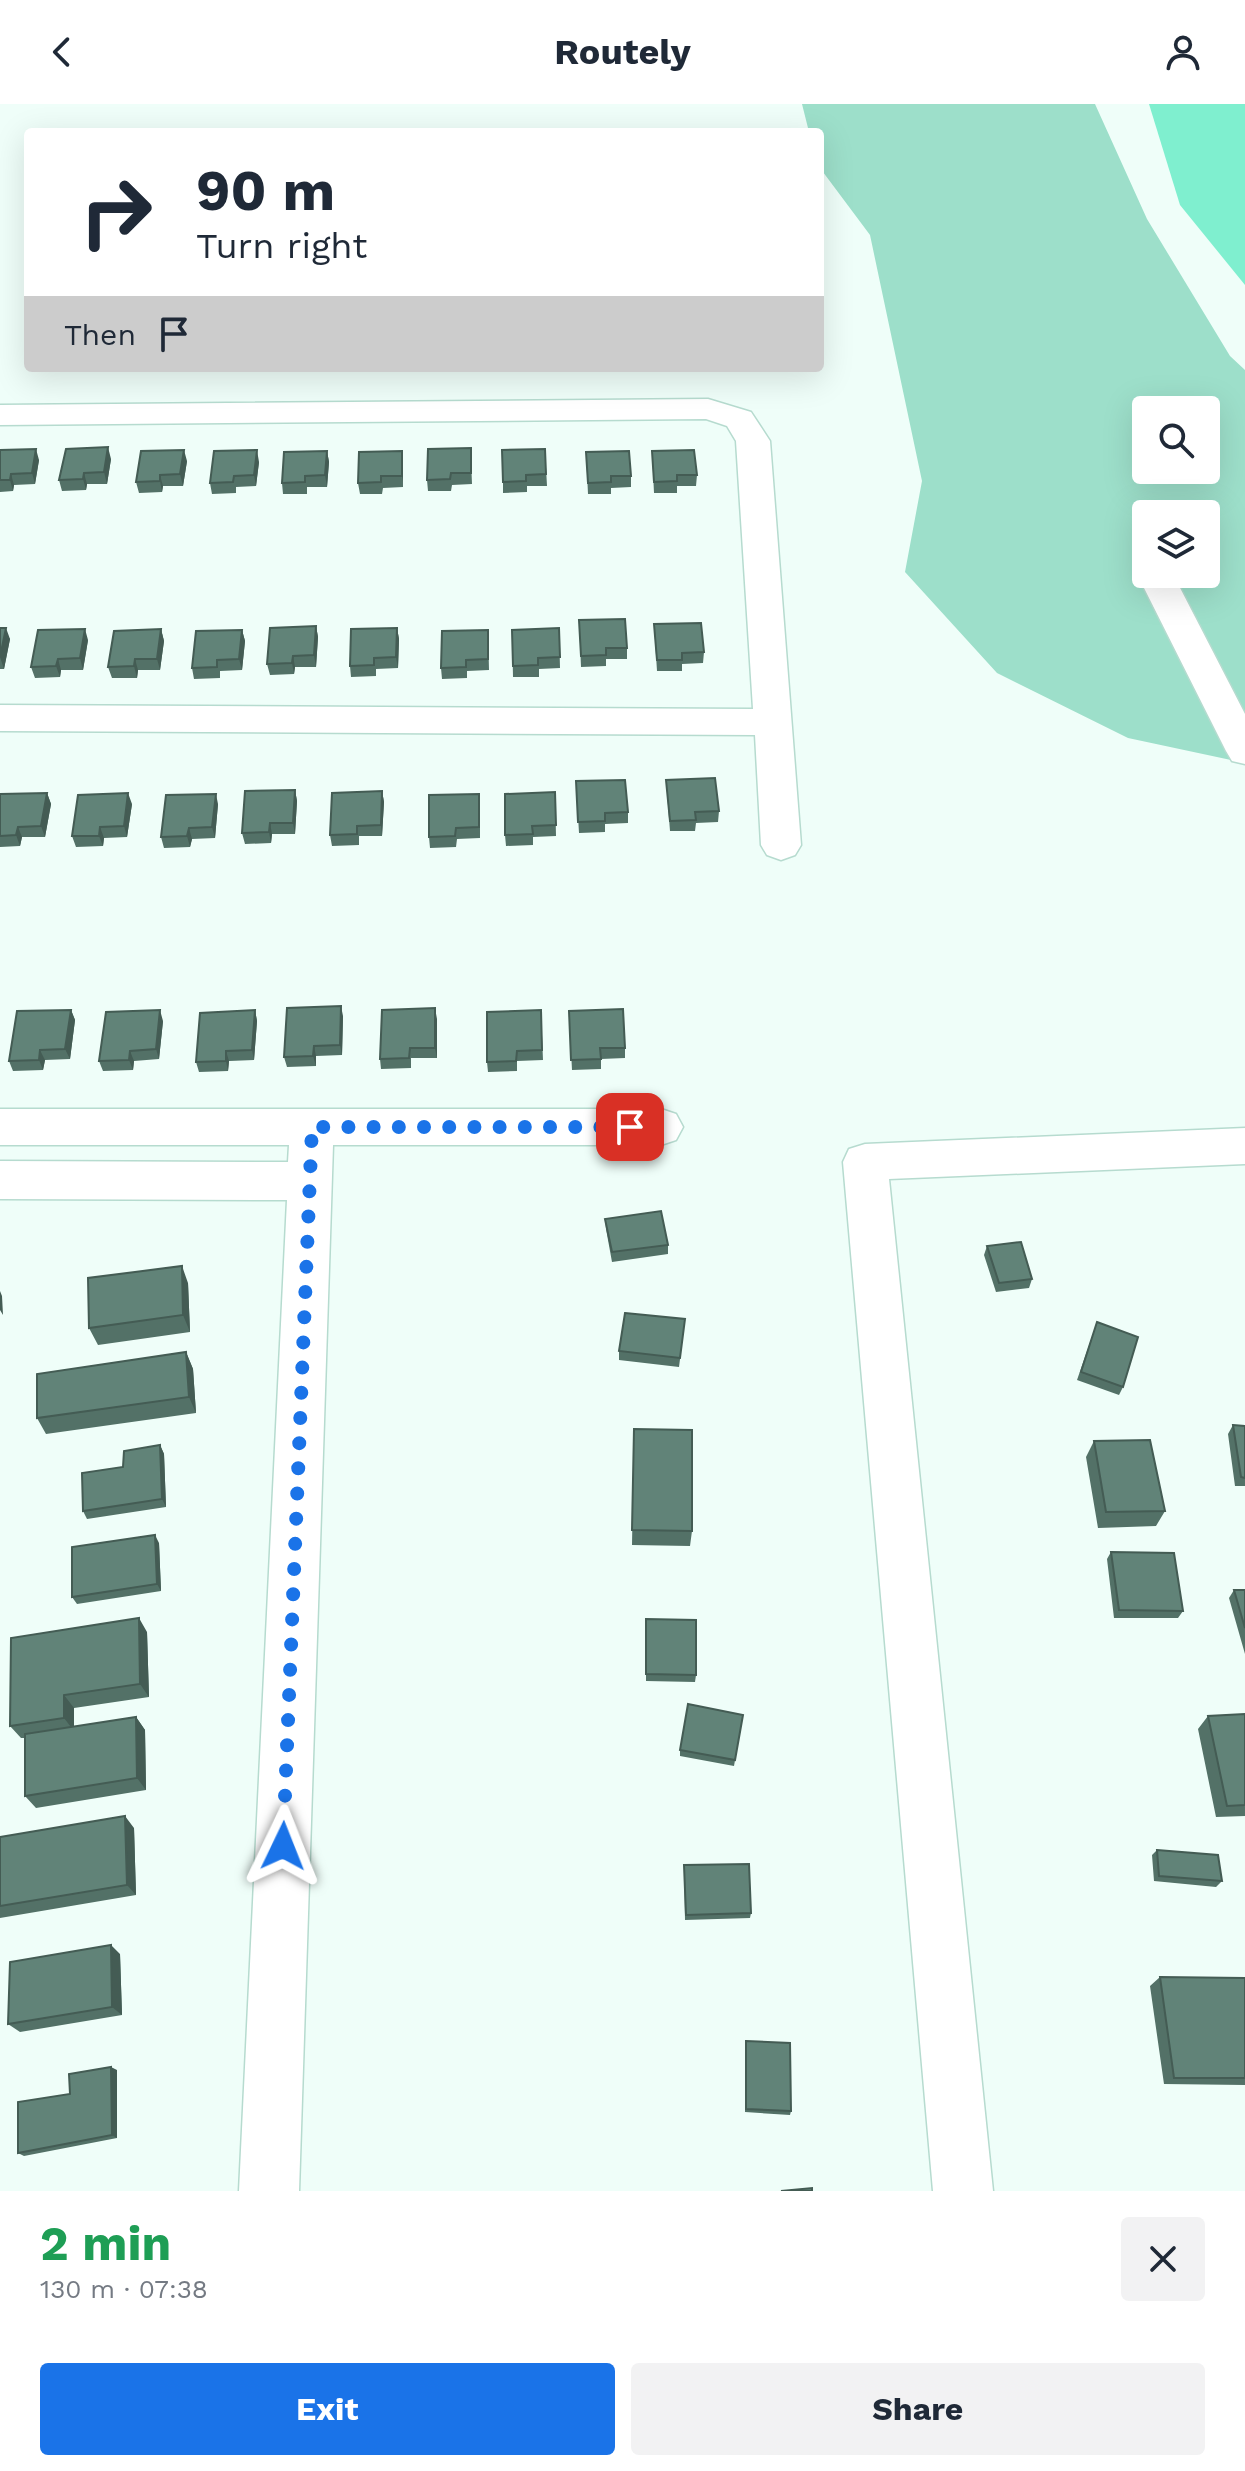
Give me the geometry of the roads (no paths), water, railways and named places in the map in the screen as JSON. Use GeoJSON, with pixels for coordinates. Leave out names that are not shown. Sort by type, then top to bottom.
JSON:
{"type":"FeatureCollection","features":[{"type":"Feature","properties":{"kind":"street"},"geometry":{"type":"LineString","coordinates":[[0,415],[708,409],[739,419],[753,441],[781,845]]}},
{"type":"Feature","properties":{"kind":"street"},"geometry":{"type":"LineString","coordinates":[[1162,588],[1245,751]]}},
{"type":"Feature","properties":{"kind":"street"},"geometry":{"type":"LineString","coordinates":[[0,718],[771,722]]}},
{"type":"Feature","properties":{"kind":"street"},"geometry":{"type":"LineString","coordinates":[[0,1127],[661,1127]]}},
{"type":"Feature","properties":{"kind":"street"},"geometry":{"type":"LineString","coordinates":[[269,2191],[312,1127]]}},
{"type":"Feature","properties":{"kind":"street"},"geometry":{"type":"LineString","coordinates":[[963,2191],[865,1162],[1245,1146]]}},
{"type":"Feature","properties":{"kind":"street"},"geometry":{"type":"LineString","coordinates":[[0,1180],[310,1181]]}}]}
